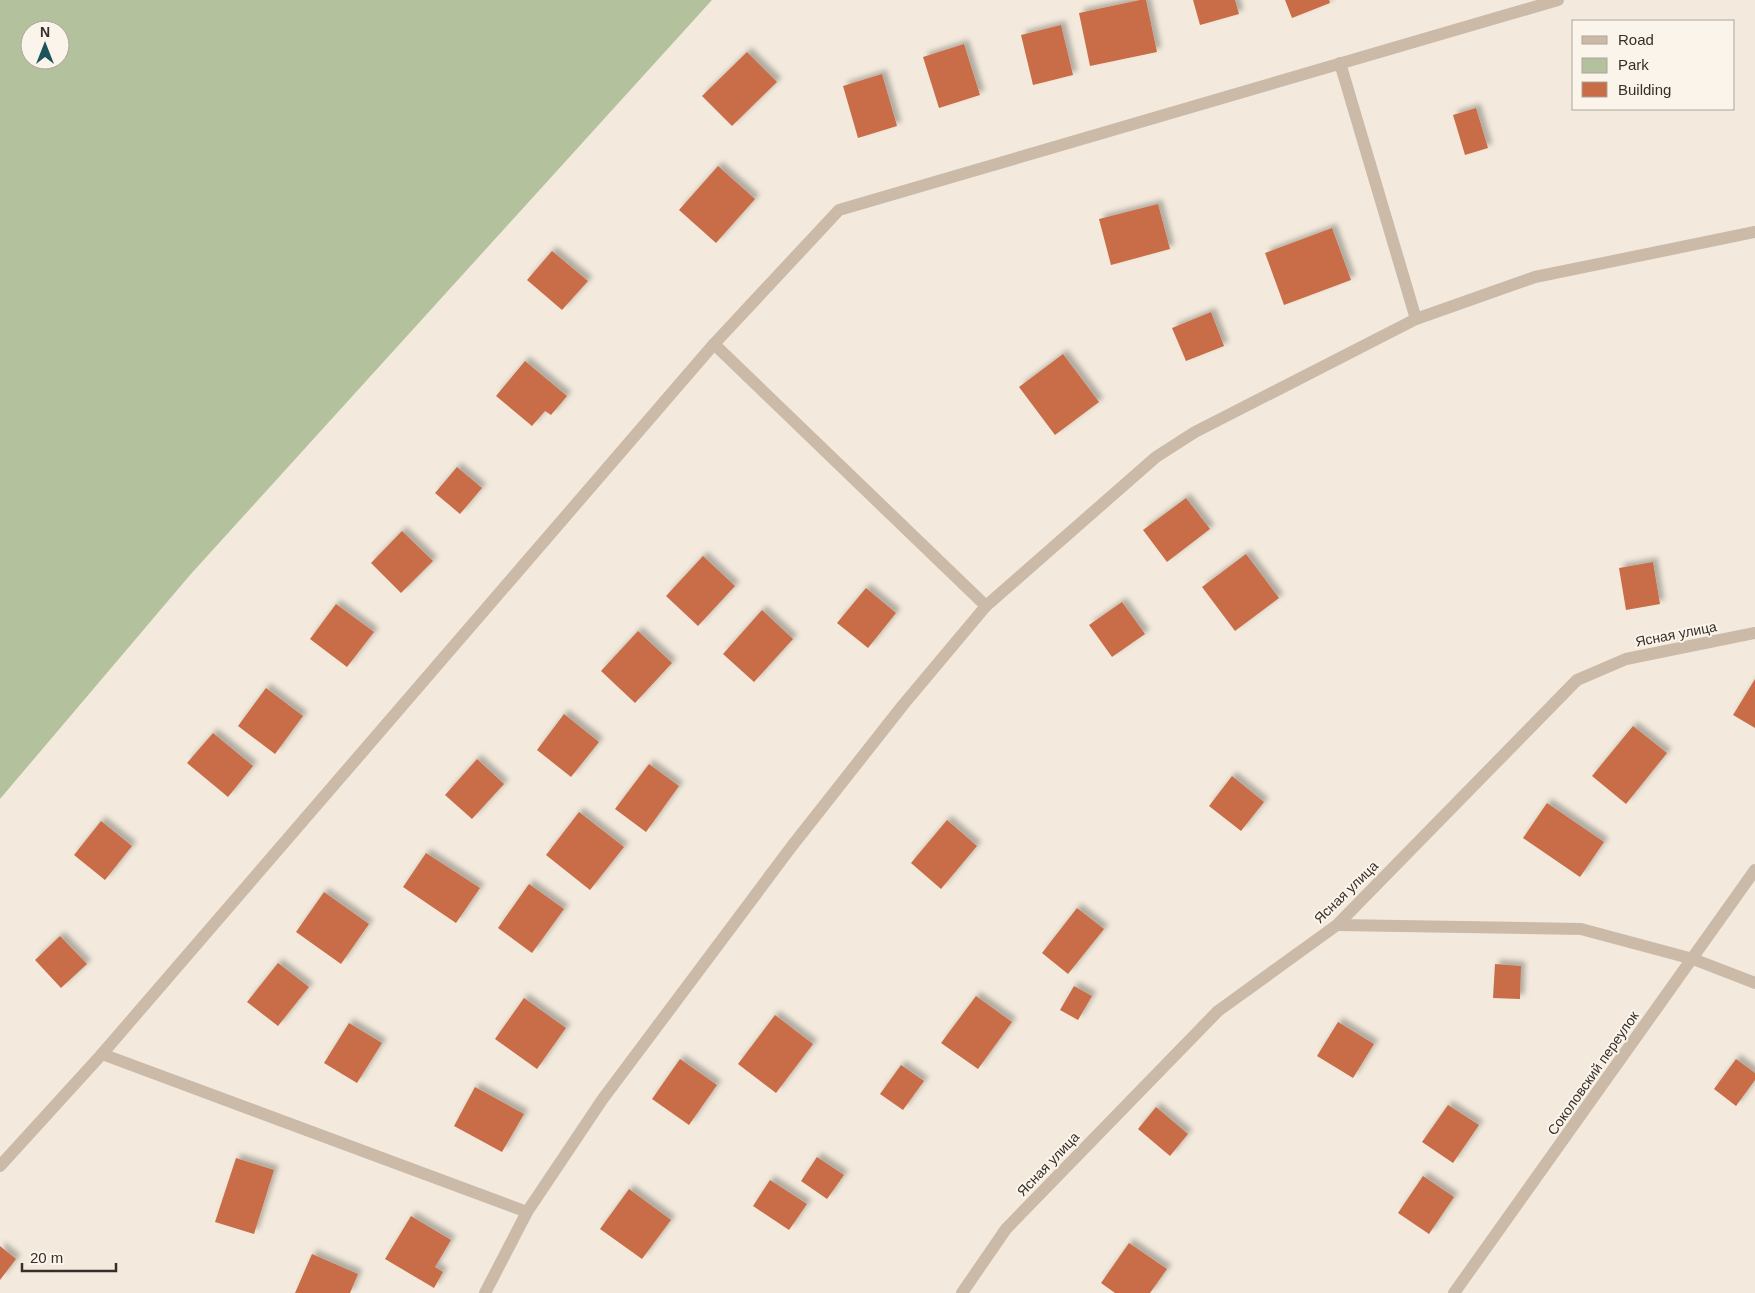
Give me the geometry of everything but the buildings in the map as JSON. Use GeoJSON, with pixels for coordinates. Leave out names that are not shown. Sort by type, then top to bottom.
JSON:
{"type":"FeatureCollection","features":[{"type":"Feature","properties":{"kind":"street"},"geometry":{"type":"LineString","coordinates":[[0,1166],[102,1054],[714,344],[839,210],[1558,0]]}},
{"type":"Feature","properties":{"kind":"street"},"geometry":{"type":"LineString","coordinates":[[1340,63],[1416,319]]}},
{"type":"Feature","properties":{"kind":"street"},"geometry":{"type":"LineString","coordinates":[[485,1293],[527,1212],[602,1100],[792,846],[903,706],[986,606],[1156,457],[1195,432],[1416,319],[1535,277],[1755,232]]}},
{"type":"Feature","properties":{"kind":"street"},"geometry":{"type":"LineString","coordinates":[[714,344],[986,606]]}},
{"type":"Feature","properties":{"kind":"street","name":"Ясная улица"},"geometry":{"type":"LineString","coordinates":[[962,1293],[1006,1228],[1218,1011],[1337,925],[1577,680],[1626,659],[1755,634]]}},
{"type":"Feature","properties":{"kind":"street","name":"Соколовский переулок"},"geometry":{"type":"LineString","coordinates":[[1454,1293],[1755,870]]}},
{"type":"Feature","properties":{"kind":"street"},"geometry":{"type":"LineString","coordinates":[[1337,925],[1582,930],[1692,959],[1755,983]]}},
{"type":"Feature","properties":{"kind":"street"},"geometry":{"type":"LineString","coordinates":[[102,1054],[527,1212]]}},
{"type":"Feature","properties":{"kind":"green space"},"geometry":{"type":"Polygon","coordinates":[[[0,0],[712,0],[190,575],[0,799],[0,0]]]}}]}
